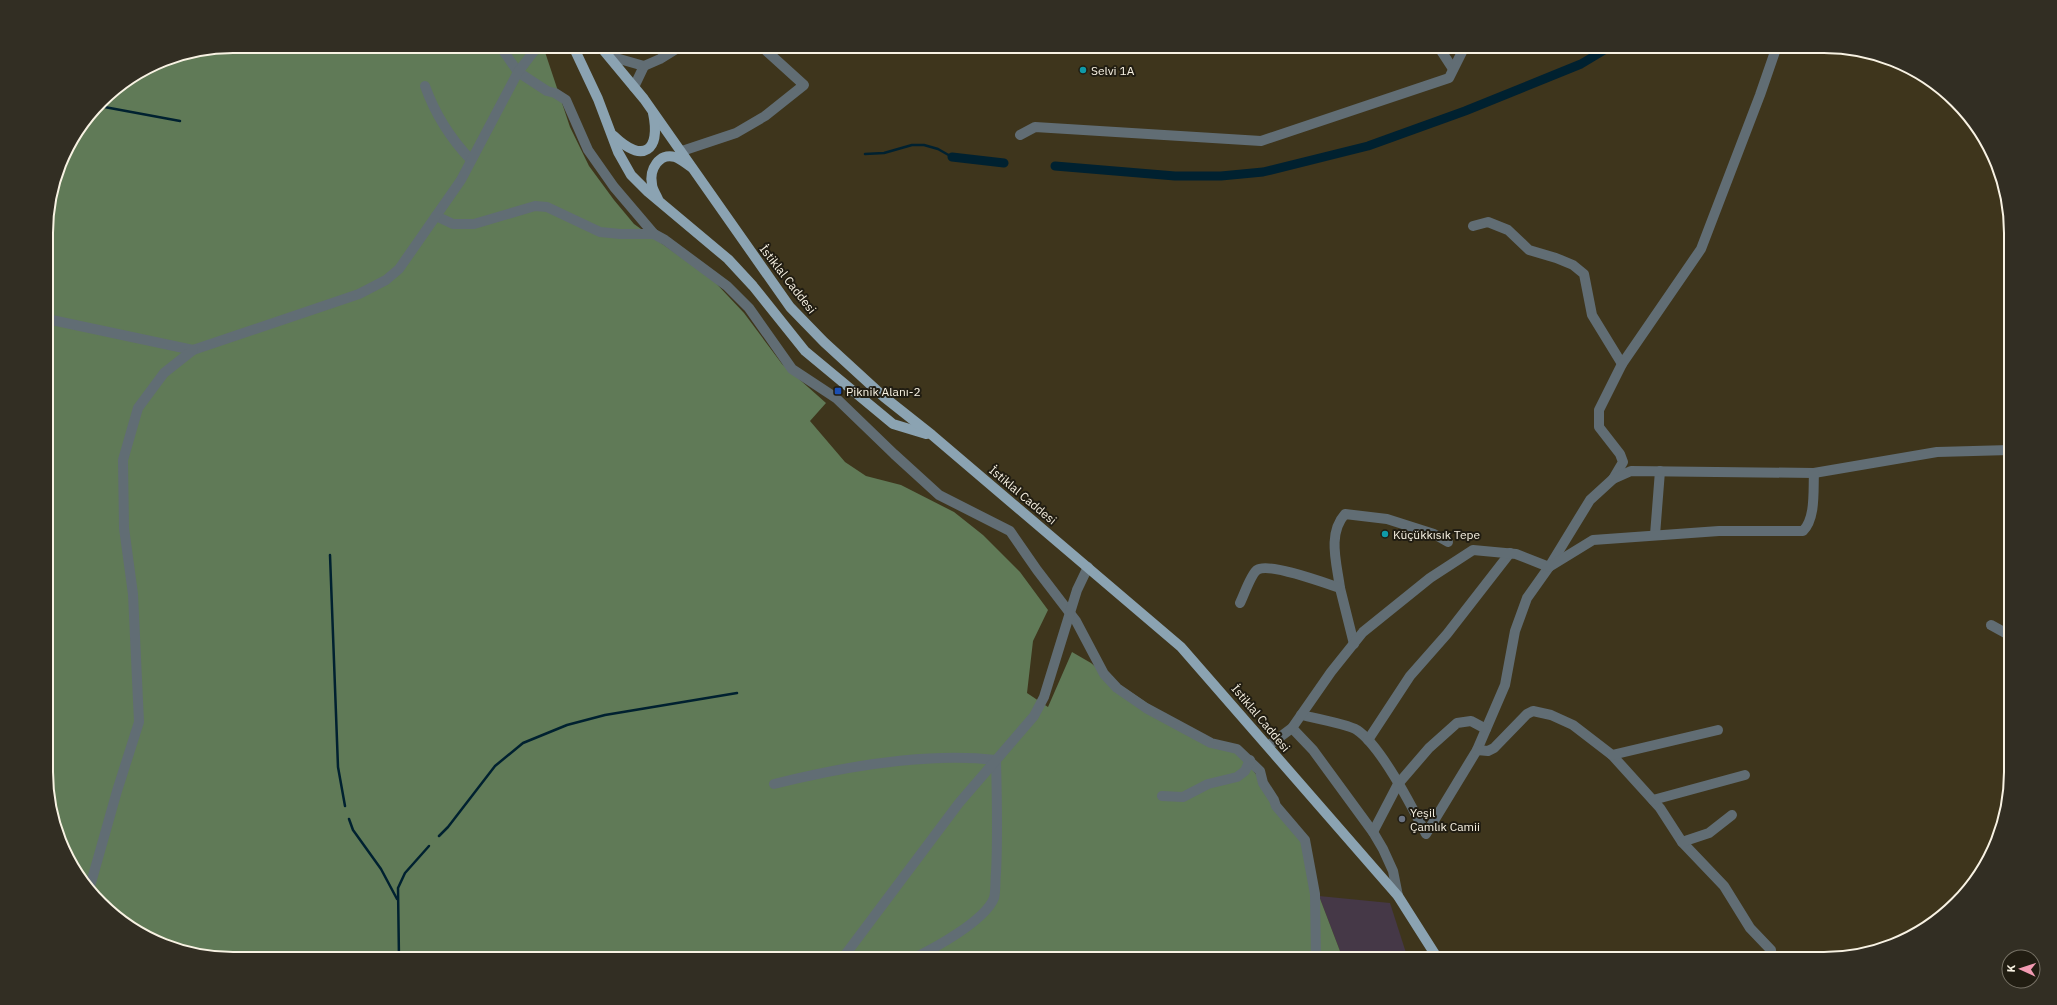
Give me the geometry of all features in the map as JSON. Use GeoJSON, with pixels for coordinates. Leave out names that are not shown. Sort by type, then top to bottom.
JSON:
{"type":"FeatureCollection","features":[{"type":"Feature","properties":{"kind":"main road"},"geometry":{"type":"LineString","coordinates":[[576,53],[598,99],[618,152],[631,175],[658,200],[728,259],[753,286],[805,351],[893,424],[932,435]]}},
{"type":"Feature","properties":{"kind":"main road","name":"İstiklal Caddesi"},"geometry":{"type":"LineString","coordinates":[[606,53],[652,110],[682,151],[790,307],[824,342],[884,397],[932,435],[1181,646],[1398,896],[1434,952]]}},
{"type":"Feature","properties":{"kind":"main road"},"geometry":{"type":"LineString","coordinates":[[612,135],[632,150],[642,152],[650,148],[655,139],[655,125],[652,110]]}},
{"type":"Feature","properties":{"kind":"main road"},"geometry":{"type":"LineString","coordinates":[[658,200],[652,184],[652,170],[658,160],[665,157],[674,157],[696,171]]}},
{"type":"Feature","properties":{"kind":"street"},"geometry":{"type":"LineString","coordinates":[[505,53],[518,72],[566,100],[588,150],[614,187],[654,234],[727,286],[749,308],[792,369],[836,398],[939,495],[1010,531],[1082,629],[1104,674],[1117,688],[1146,708],[1211,743],[1237,749],[1260,771],[1276,806],[1305,840],[1315,894],[1316,952]]}},
{"type":"Feature","properties":{"kind":"street"},"geometry":{"type":"LineString","coordinates":[[91,883],[116,791],[139,722],[133,594],[124,528],[123,460],[138,408],[164,373],[193,350],[359,294],[386,280],[399,269],[461,180],[518,72],[533,53]]}},
{"type":"Feature","properties":{"kind":"street"},"geometry":{"type":"LineString","coordinates":[[608,56],[644,66],[670,53]]}},
{"type":"Feature","properties":{"kind":"street"},"geometry":{"type":"LineString","coordinates":[[682,151],[736,133],[765,116],[804,85],[768,53]]}},
{"type":"Feature","properties":{"kind":"street"},"geometry":{"type":"LineString","coordinates":[[1443,53],[1453,69]]}},
{"type":"Feature","properties":{"kind":"street"},"geometry":{"type":"LineString","coordinates":[[1020,135],[1035,127],[1261,141],[1449,78],[1461,53]]}},
{"type":"Feature","properties":{"kind":"street"},"geometry":{"type":"LineString","coordinates":[[1614,479],[1623,462],[1620,454],[1599,427],[1599,410],[1622,364],[1701,249],[1775,53]]}},
{"type":"Feature","properties":{"kind":"street"},"geometry":{"type":"LineString","coordinates":[[634,87],[644,66]]}},
{"type":"Feature","properties":{"kind":"street"},"geometry":{"type":"LineString","coordinates":[[425,86],[433,109],[460,148],[471,160]]}},
{"type":"Feature","properties":{"kind":"street"},"geometry":{"type":"LineString","coordinates":[[436,216],[453,224],[474,224],[535,206],[547,207],[600,232],[620,234],[654,234]]}},
{"type":"Feature","properties":{"kind":"street"},"geometry":{"type":"LineString","coordinates":[[1472,226],[1488,222],[1508,230],[1528,250],[1556,258],[1573,265],[1584,274],[1592,315],[1622,364]]}},
{"type":"Feature","properties":{"kind":"street"},"geometry":{"type":"LineString","coordinates":[[53,320],[193,350]]}},
{"type":"Feature","properties":{"kind":"street"},"geometry":{"type":"LineString","coordinates":[[1301,715],[1356,729],[1368,740],[1398,784],[1426,834],[1477,750],[1505,685],[1515,631],[1527,598],[1549,567],[1590,500],[1614,479],[1631,471],[1814,473],[1937,452],[2004,450]]}},
{"type":"Feature","properties":{"kind":"street"},"geometry":{"type":"LineString","coordinates":[[1655,535],[1660,471]]}},
{"type":"Feature","properties":{"kind":"street"},"geometry":{"type":"LineString","coordinates":[[1549,567],[1593,540],[1720,531],[1804,531],[1809,525],[1811,516],[1814,473]]}},
{"type":"Feature","properties":{"kind":"street"},"geometry":{"type":"LineString","coordinates":[[1354,644],[1340,588],[1334,541],[1338,523],[1345,514],[1387,519],[1434,534],[1448,542]]}},
{"type":"Feature","properties":{"kind":"street"},"geometry":{"type":"LineString","coordinates":[[1268,746],[1292,728],[1363,632],[1430,578],[1474,550],[1510,553],[1549,567]]}},
{"type":"Feature","properties":{"kind":"street"},"geometry":{"type":"LineString","coordinates":[[1368,740],[1410,676],[1447,634],[1510,553]]}},
{"type":"Feature","properties":{"kind":"street"},"geometry":{"type":"LineString","coordinates":[[1240,603],[1255,571],[1263,566],[1340,588]]}},
{"type":"Feature","properties":{"kind":"street"},"geometry":{"type":"LineString","coordinates":[[847,952],[959,803],[1034,716],[1044,697],[1069,613],[1077,590],[1088,567]]}},
{"type":"Feature","properties":{"kind":"street"},"geometry":{"type":"LineString","coordinates":[[1991,625],[2004,632]]}},
{"type":"Feature","properties":{"kind":"street"},"geometry":{"type":"LineString","coordinates":[[1477,750],[1488,751],[1494,748],[1527,714],[1533,711],[1551,715],[1573,725],[1612,754],[1660,808],[1682,842],[1724,886],[1750,928],[1771,952]]}},
{"type":"Feature","properties":{"kind":"street"},"geometry":{"type":"LineString","coordinates":[[1373,832],[1398,784],[1429,748],[1457,723],[1471,721],[1486,729]]}},
{"type":"Feature","properties":{"kind":"street"},"geometry":{"type":"LineString","coordinates":[[1292,728],[1313,750],[1373,832],[1393,871],[1398,896]]}},
{"type":"Feature","properties":{"kind":"street"},"geometry":{"type":"LineString","coordinates":[[1612,754],[1718,730]]}},
{"type":"Feature","properties":{"kind":"street"},"geometry":{"type":"LineString","coordinates":[[774,784],[809,775],[925,759],[967,757],[996,760]]}},
{"type":"Feature","properties":{"kind":"street"},"geometry":{"type":"LineString","coordinates":[[926,952],[956,934],[980,915],[994,898],[997,830],[996,760]]}},
{"type":"Feature","properties":{"kind":"street"},"geometry":{"type":"LineString","coordinates":[[1162,796],[1183,797],[1208,784],[1237,777],[1245,772],[1250,760]]}},
{"type":"Feature","properties":{"kind":"street"},"geometry":{"type":"LineString","coordinates":[[1653,800],[1745,775]]}},
{"type":"Feature","properties":{"kind":"street"},"geometry":{"type":"LineString","coordinates":[[1682,842],[1709,832],[1732,815]]}},
{"type":"Feature","properties":{"kind":"shaded area"},"geometry":{"type":"Polygon","coordinates":[[[1319,896],[1390,903],[1406,952],[1340,952],[1319,896]]]}},
{"type":"Feature","properties":{"kind":"green space"},"geometry":{"type":"Polygon","coordinates":[[[221,53],[545,53],[570,127],[589,166],[634,224],[712,279],[744,313],[782,364],[826,403],[810,421],[845,462],[866,476],[901,485],[954,512],[983,535],[1020,572],[1048,610],[1033,641],[1027,693],[1048,707],[1072,652],[1091,663],[1104,674],[1190,732],[1237,749],[1305,840],[1319,896],[1340,952],[221,952],[186,946],[164,938],[133,922],[123,915],[98,891],[90,882],[77,862],[59,819],[53,784],[53,221],[59,186],[67,164],[83,133],[90,123],[114,98],[133,83],[164,67],[198,56],[221,53]]]}},
{"type":"Feature","properties":{"kind":"waterway"},"geometry":{"type":"LineString","coordinates":[[1055,166],[1175,176],[1221,176],[1263,172],[1368,146],[1465,111],[1581,64],[1599,53]]}},
{"type":"Feature","properties":{"kind":"waterway"},"geometry":{"type":"LineString","coordinates":[[105,107],[180,121]]}},
{"type":"Feature","properties":{"kind":"waterway"},"geometry":{"type":"LineString","coordinates":[[865,154],[884,153],[912,145],[924,145],[938,149],[952,157]]}},
{"type":"Feature","properties":{"kind":"waterway"},"geometry":{"type":"LineString","coordinates":[[952,157],[1004,163]]}},
{"type":"Feature","properties":{"kind":"waterway"},"geometry":{"type":"LineString","coordinates":[[330,555],[338,767],[345,806]]}},
{"type":"Feature","properties":{"kind":"waterway"},"geometry":{"type":"LineString","coordinates":[[439,836],[448,827],[495,766],[523,743],[567,725],[605,715],[737,693]]}},
{"type":"Feature","properties":{"kind":"waterway"},"geometry":{"type":"LineString","coordinates":[[349,819],[353,830],[381,869],[397,899]]}},
{"type":"Feature","properties":{"kind":"waterway"},"geometry":{"type":"LineString","coordinates":[[399,952],[398,888],[405,873],[429,846]]}},
{"type":"Feature","properties":{"kind":"place","name":"Selvi 1A"},"geometry":{"type":"Point","coordinates":[1083,70]}},
{"type":"Feature","properties":{"kind":"place","name":"Piknik Alanı-2"},"geometry":{"type":"Point","coordinates":[838,391]}},
{"type":"Feature","properties":{"kind":"place","name":"Küçükkısık Tepe"},"geometry":{"type":"Point","coordinates":[1385,534]}},
{"type":"Feature","properties":{"kind":"place","name":"Yeşil Çamlık Camii"},"geometry":{"type":"Point","coordinates":[1402,819]}}]}
